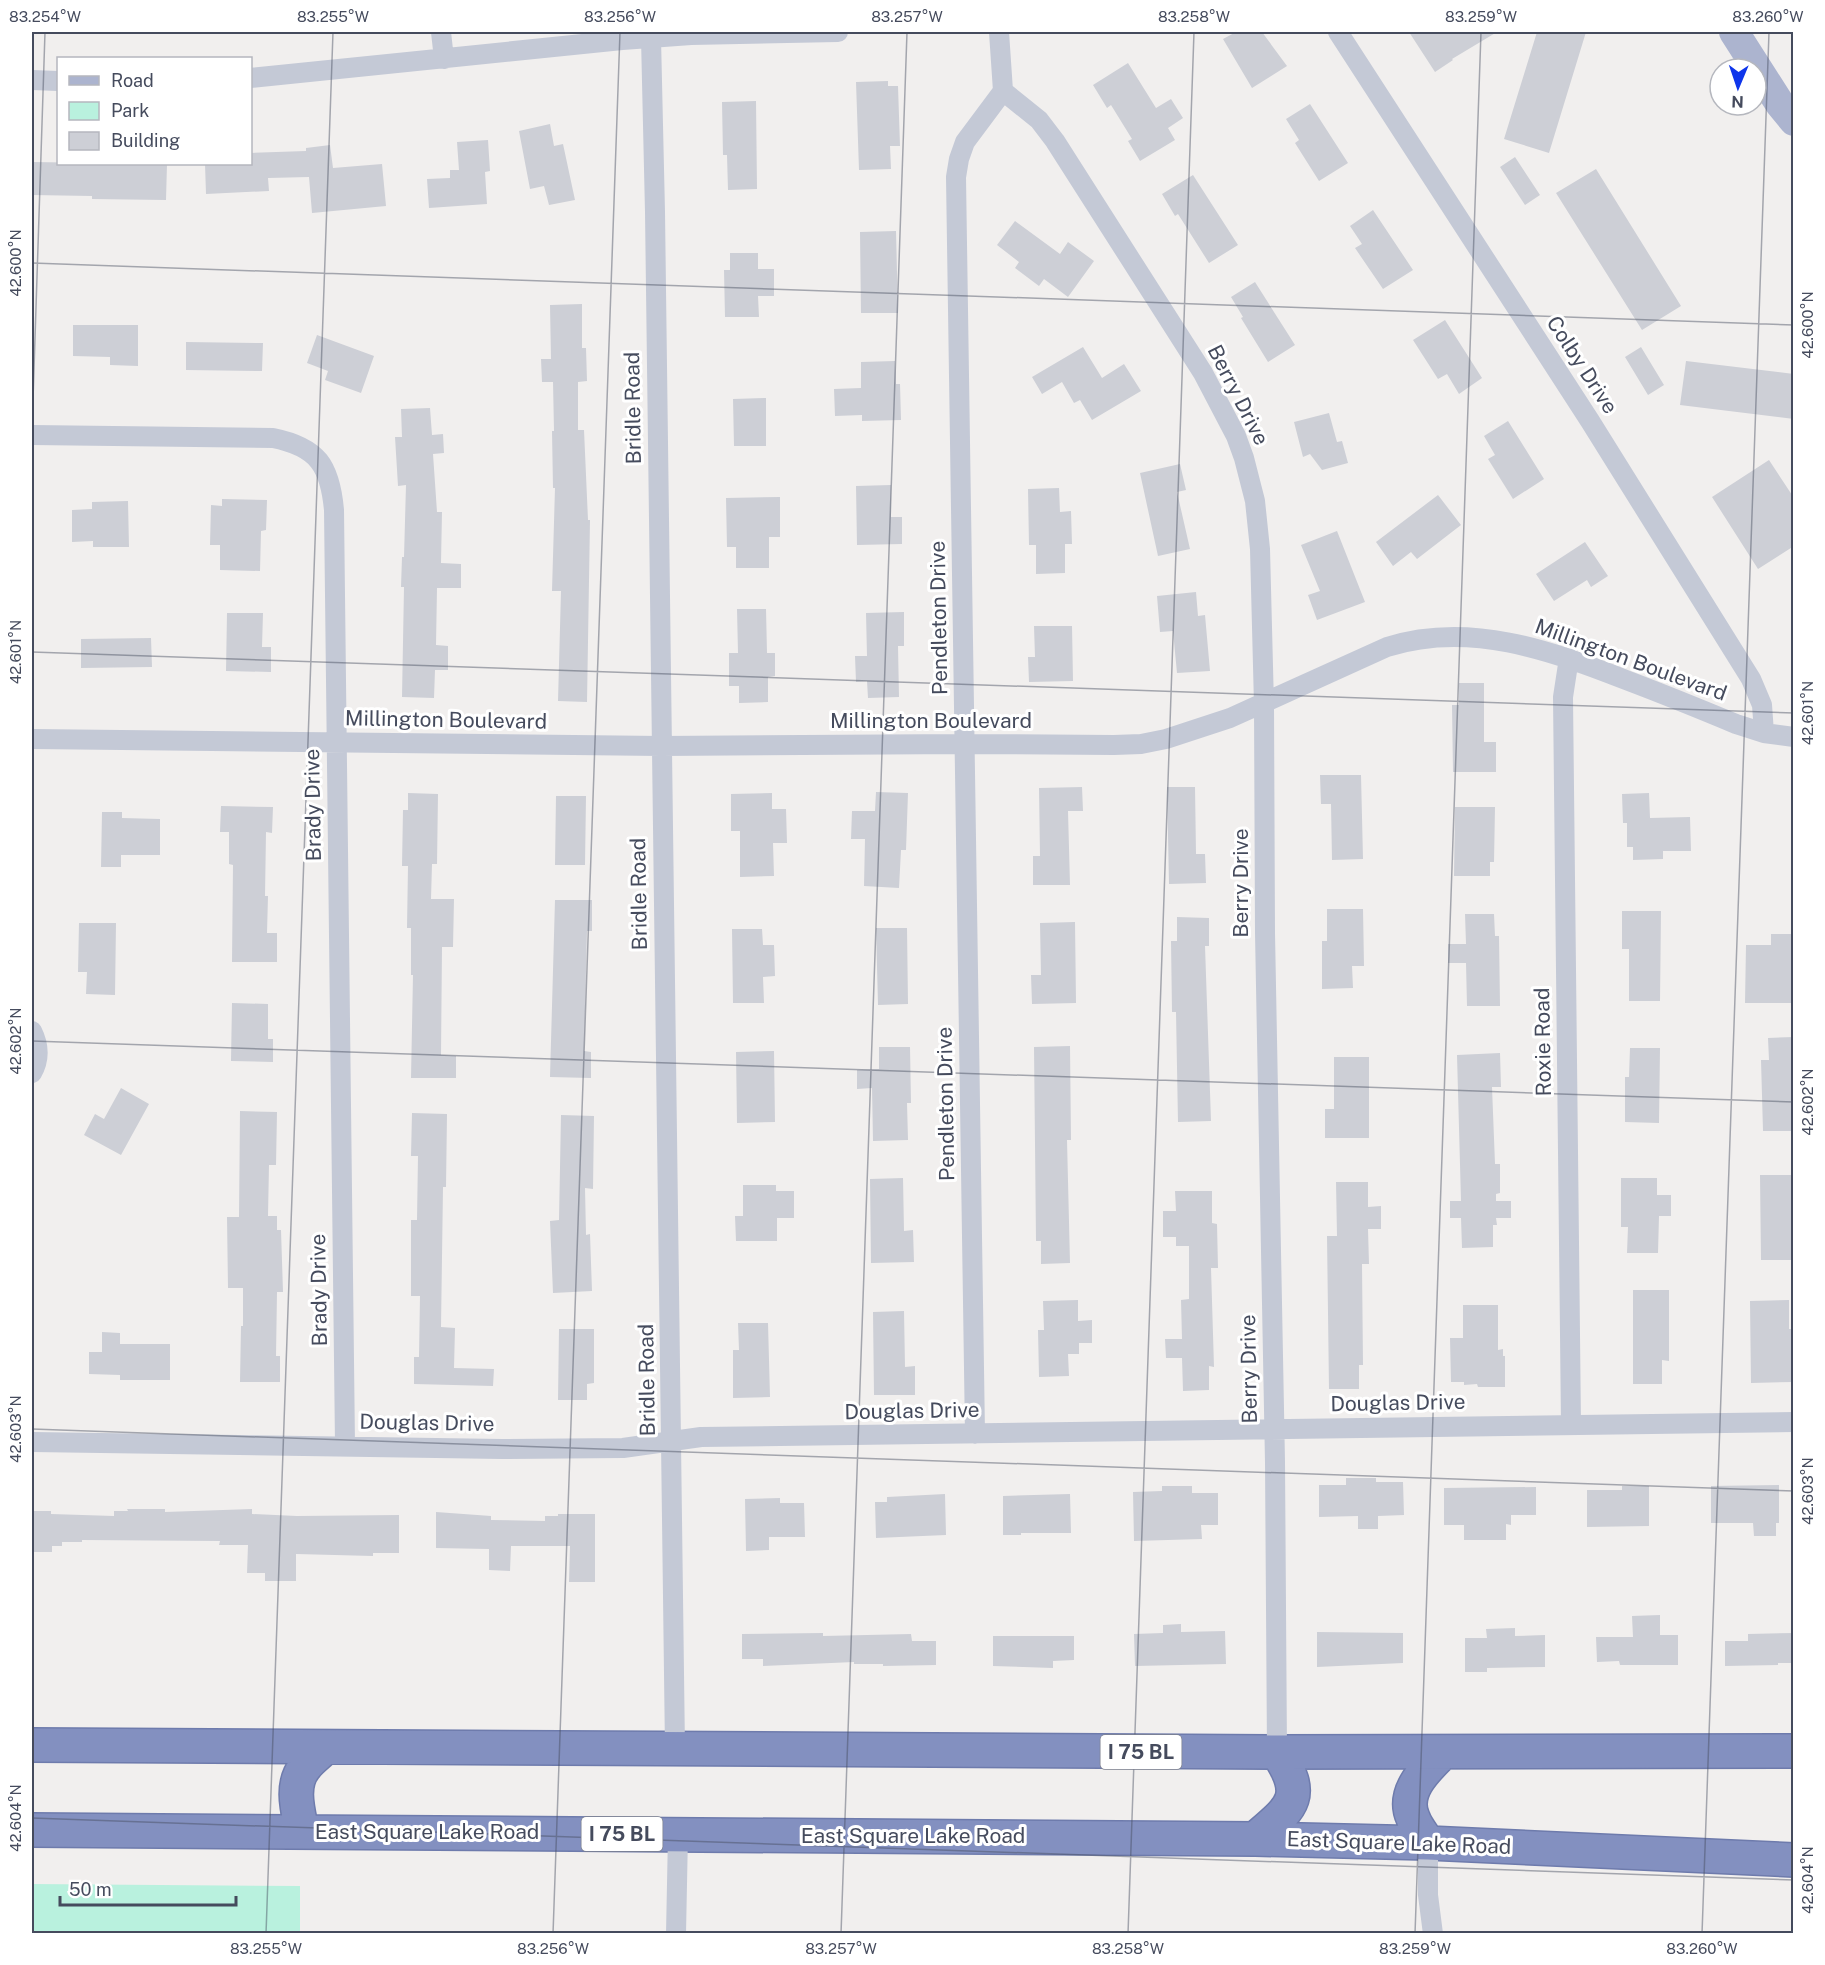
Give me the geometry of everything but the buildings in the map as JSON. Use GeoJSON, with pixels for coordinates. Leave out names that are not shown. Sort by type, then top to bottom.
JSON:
{"type":"FeatureCollection","features":[{"type":"Feature","properties":{"kind":"highway","name":"I 75 BL"},"geometry":{"type":"LineString","coordinates":[[32,1745],[675,1750],[1794,1751]]}},
{"type":"Feature","properties":{"kind":"highway"},"geometry":{"type":"LineString","coordinates":[[302,1832],[296,1795],[297,1782],[304,1768],[325,1747]]}},
{"type":"Feature","properties":{"kind":"highway"},"geometry":{"type":"LineString","coordinates":[[1255,1839],[1282,1816],[1290,1805],[1293,1795],[1293,1782],[1276,1752]]}},
{"type":"Feature","properties":{"kind":"highway"},"geometry":{"type":"LineString","coordinates":[[1428,1843],[1413,1819],[1410,1807],[1411,1794],[1416,1782],[1443,1752]]}},
{"type":"Feature","properties":{"kind":"highway","name":"East Square Lake Road"},"geometry":{"type":"LineString","coordinates":[[32,1830],[1255,1839],[1428,1843],[1794,1860]]}},
{"type":"Feature","properties":{"kind":"main road"},"geometry":{"type":"LineString","coordinates":[[1734,32],[1794,122]]}},
{"type":"Feature","properties":{"kind":"street"},"geometry":{"type":"LineString","coordinates":[[441,32],[444,59]]}},
{"type":"Feature","properties":{"kind":"street"},"geometry":{"type":"LineString","coordinates":[[252,78],[651,38],[838,32]]}},
{"type":"Feature","properties":{"kind":"street"},"geometry":{"type":"LineString","coordinates":[[999,32],[1003,91]]}},
{"type":"Feature","properties":{"kind":"street","name":"Colby Drive"},"geometry":{"type":"LineString","coordinates":[[1338,32],[1590,421],[1751,679],[1762,705],[1764,733]]}},
{"type":"Feature","properties":{"kind":"street","name":"Bridle Road"},"geometry":{"type":"LineString","coordinates":[[651,38],[675,1750]]}},
{"type":"Feature","properties":{"kind":"street"},"geometry":{"type":"LineString","coordinates":[[32,80],[57,81]]}},
{"type":"Feature","properties":{"kind":"street","name":"Berry Drive"},"geometry":{"type":"LineString","coordinates":[[1003,91],[1021,103],[1039,120],[1055,141],[1203,373],[1236,436],[1250,479],[1258,523],[1264,705],[1276,1752]]}},
{"type":"Feature","properties":{"kind":"street","name":"Pendleton Drive"},"geometry":{"type":"LineString","coordinates":[[975,1434],[956,177],[965,142],[1003,91]]}},
{"type":"Feature","properties":{"kind":"street","name":"Brady Drive"},"geometry":{"type":"LineString","coordinates":[[32,435],[273,438],[300,446],[314,455],[324,466],[332,486],[345,1445]]}},
{"type":"Feature","properties":{"kind":"street","name":"Millington Boulevard"},"geometry":{"type":"LineString","coordinates":[[32,739],[661,746],[1141,744],[1197,730],[1264,705],[1366,655],[1406,641],[1429,637],[1495,639],[1545,650],[1736,724],[1764,733],[1794,737]]}},
{"type":"Feature","properties":{"kind":"street","name":"Roxie Road"},"geometry":{"type":"LineString","coordinates":[[1569,658],[1563,709],[1570,1425]]}},
{"type":"Feature","properties":{"kind":"street"},"geometry":{"type":"LineString","coordinates":[[32,1031],[38,1050],[32,1073]]}},
{"type":"Feature","properties":{"kind":"street","name":"Douglas Drive"},"geometry":{"type":"LineString","coordinates":[[32,1442],[502,1449],[623,1448],[700,1437],[1794,1422]]}},
{"type":"Feature","properties":{"kind":"street"},"geometry":{"type":"LineString","coordinates":[[676,1934],[678,1834]]}},
{"type":"Feature","properties":{"kind":"street"},"geometry":{"type":"LineString","coordinates":[[1428,1843],[1428,1894],[1433,1934]]}},
{"type":"Feature","properties":{"kind":"green space"},"geometry":{"type":"Polygon","coordinates":[[[32,1884],[300,1886],[300,1933],[32,1933],[32,1884]]]}}]}
